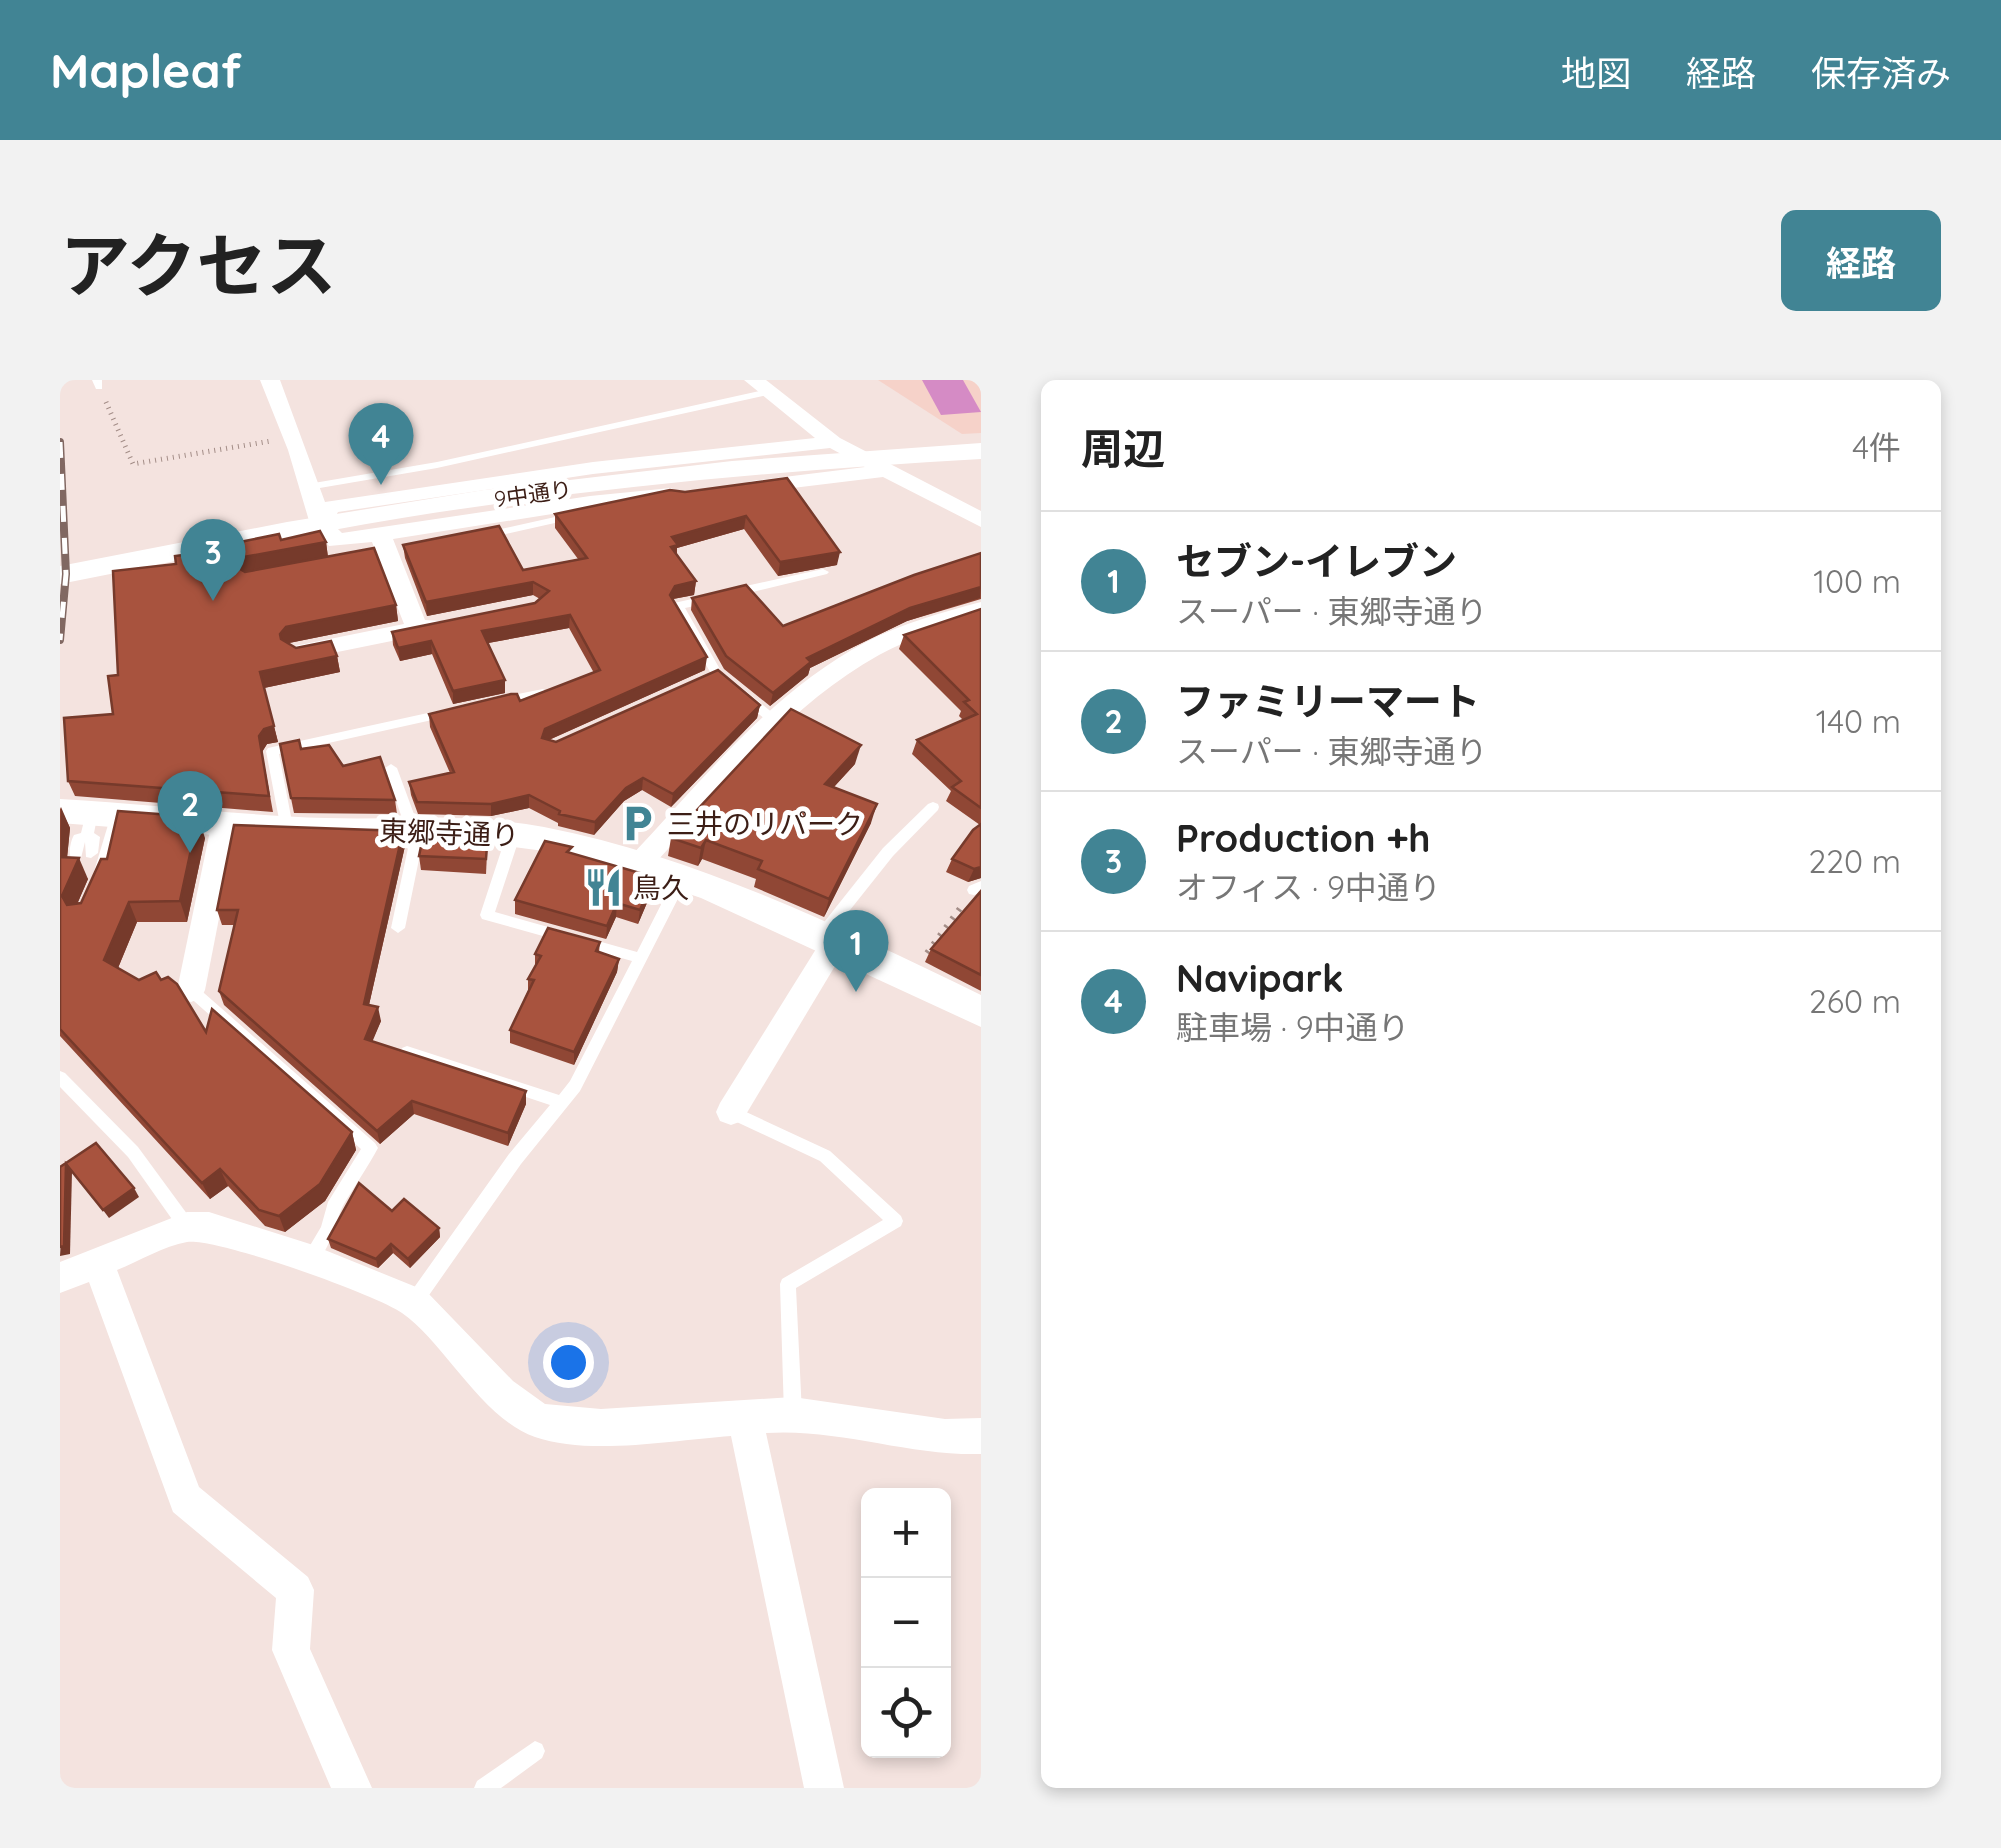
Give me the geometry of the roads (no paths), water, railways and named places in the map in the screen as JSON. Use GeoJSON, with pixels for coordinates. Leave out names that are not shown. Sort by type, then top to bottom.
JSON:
{"type":"FeatureCollection","features":[{"type":"Feature","properties":{"kind":"street"},"geometry":{"type":"LineString","coordinates":[[270,380],[321,524],[338,541],[385,550],[654,496],[882,471]]}},
{"type":"Feature","properties":{"kind":"street"},"geometry":{"type":"LineString","coordinates":[[761,386],[834,442],[882,471],[981,520]]}},
{"type":"Feature","properties":{"kind":"street"},"geometry":{"type":"LineString","coordinates":[[321,524],[330,507],[594,468],[834,442]]}},
{"type":"Feature","properties":{"kind":"street","name":"9中通り"},"geometry":{"type":"LineString","coordinates":[[60,576],[321,524],[561,489],[868,457],[981,451]]}},
{"type":"Feature","properties":{"kind":"street"},"geometry":{"type":"LineString","coordinates":[[385,550],[417,629]]}},
{"type":"Feature","properties":{"kind":"street"},"geometry":{"type":"LineString","coordinates":[[639,864],[776,721],[824,680],[873,648],[981,610]]}},
{"type":"Feature","properties":{"kind":"street"},"geometry":{"type":"LineString","coordinates":[[298,652],[456,621]]}},
{"type":"Feature","properties":{"kind":"street","name":"東郷寺通り"},"geometry":{"type":"LineString","coordinates":[[84,818],[224,826],[514,833],[639,864],[681,879],[829,938],[981,1012]]}},
{"type":"Feature","properties":{"kind":"street"},"geometry":{"type":"LineString","coordinates":[[191,990],[224,826]]}},
{"type":"Feature","properties":{"kind":"street"},"geometry":{"type":"LineString","coordinates":[[731,1112],[829,938]]}},
{"type":"Feature","properties":{"kind":"street"},"geometry":{"type":"LineString","coordinates":[[60,1278],[186,1227],[209,1226],[310,1260],[414,1302],[501,1393],[539,1421],[601,1426],[794,1414],[945,1438],[981,1436]]}},
{"type":"Feature","properties":{"kind":"street"},"geometry":{"type":"LineString","coordinates":[[98,1263],[186,1500],[295,1590],[291,1650],[352,1788]]}},
{"type":"Feature","properties":{"kind":"street"},"geometry":{"type":"LineString","coordinates":[[745,1418],[824,1788]]}},
{"type":"Feature","properties":{"kind":"lane"},"geometry":{"type":"LineString","coordinates":[[308,486],[437,465],[761,386]]}},
{"type":"Feature","properties":{"kind":"lane"},"geometry":{"type":"LineString","coordinates":[[476,538],[654,496]]}},
{"type":"Feature","properties":{"kind":"lane"},"geometry":{"type":"LineString","coordinates":[[776,721],[717,674],[678,606],[824,572]]}},
{"type":"Feature","properties":{"kind":"lane"},"geometry":{"type":"LineString","coordinates":[[700,681],[717,674]]}},
{"type":"Feature","properties":{"kind":"lane"},"geometry":{"type":"LineString","coordinates":[[488,704],[543,693]]}},
{"type":"Feature","properties":{"kind":"lane"},"geometry":{"type":"LineString","coordinates":[[286,827],[272,750],[470,708]]}},
{"type":"Feature","properties":{"kind":"lane"},"geometry":{"type":"LineString","coordinates":[[392,768],[416,830],[398,928]]}},
{"type":"Feature","properties":{"kind":"lane"},"geometry":{"type":"LineString","coordinates":[[829,938],[888,852],[932,807]]}},
{"type":"Feature","properties":{"kind":"lane"},"geometry":{"type":"LineString","coordinates":[[84,818],[79,838],[84,854]]}},
{"type":"Feature","properties":{"kind":"lane"},"geometry":{"type":"LineString","coordinates":[[84,818],[93,892]]}},
{"type":"Feature","properties":{"kind":"lane"},"geometry":{"type":"LineString","coordinates":[[514,833],[487,915],[639,958]]}},
{"type":"Feature","properties":{"kind":"lane"},"geometry":{"type":"LineString","coordinates":[[414,1302],[515,1159],[576,1086],[681,879]]}},
{"type":"Feature","properties":{"kind":"lane"},"geometry":{"type":"LineString","coordinates":[[191,990],[370,1148],[334,1207],[328,1229],[310,1260]]}},
{"type":"Feature","properties":{"kind":"lane"},"geometry":{"type":"LineString","coordinates":[[407,1052],[562,1102]]}},
{"type":"Feature","properties":{"kind":"lane"},"geometry":{"type":"LineString","coordinates":[[60,1077],[133,1152],[186,1227]]}},
{"type":"Feature","properties":{"kind":"lane"},"geometry":{"type":"LineString","coordinates":[[731,1112],[824,1156],[895,1221],[788,1284],[794,1414]]}},
{"type":"Feature","properties":{"kind":"lane"},"geometry":{"type":"LineString","coordinates":[[484,1788],[534,1751]]}},
{"type":"Feature","properties":{"kind":"railway"},"geometry":{"type":"LineString","coordinates":[[60,442],[66,574],[60,640]]}},
{"type":"Feature","properties":{"kind":"place","name":"Navipark"},"geometry":{"type":"Point","coordinates":[381,485]}},
{"type":"Feature","properties":{"kind":"place","name":"Production +h"},"geometry":{"type":"Point","coordinates":[213,601]}},
{"type":"Feature","properties":{"kind":"place","name":"三井のリパーク"},"geometry":{"type":"Point","coordinates":[637,824]}},
{"type":"Feature","properties":{"kind":"place","name":"ファミリーマート"},"geometry":{"type":"Point","coordinates":[190,853]}},
{"type":"Feature","properties":{"kind":"place","name":"鳥久"},"geometry":{"type":"Point","coordinates":[603,888]}},
{"type":"Feature","properties":{"kind":"place","name":"セブン-イレブン"},"geometry":{"type":"Point","coordinates":[856,992]}}]}
